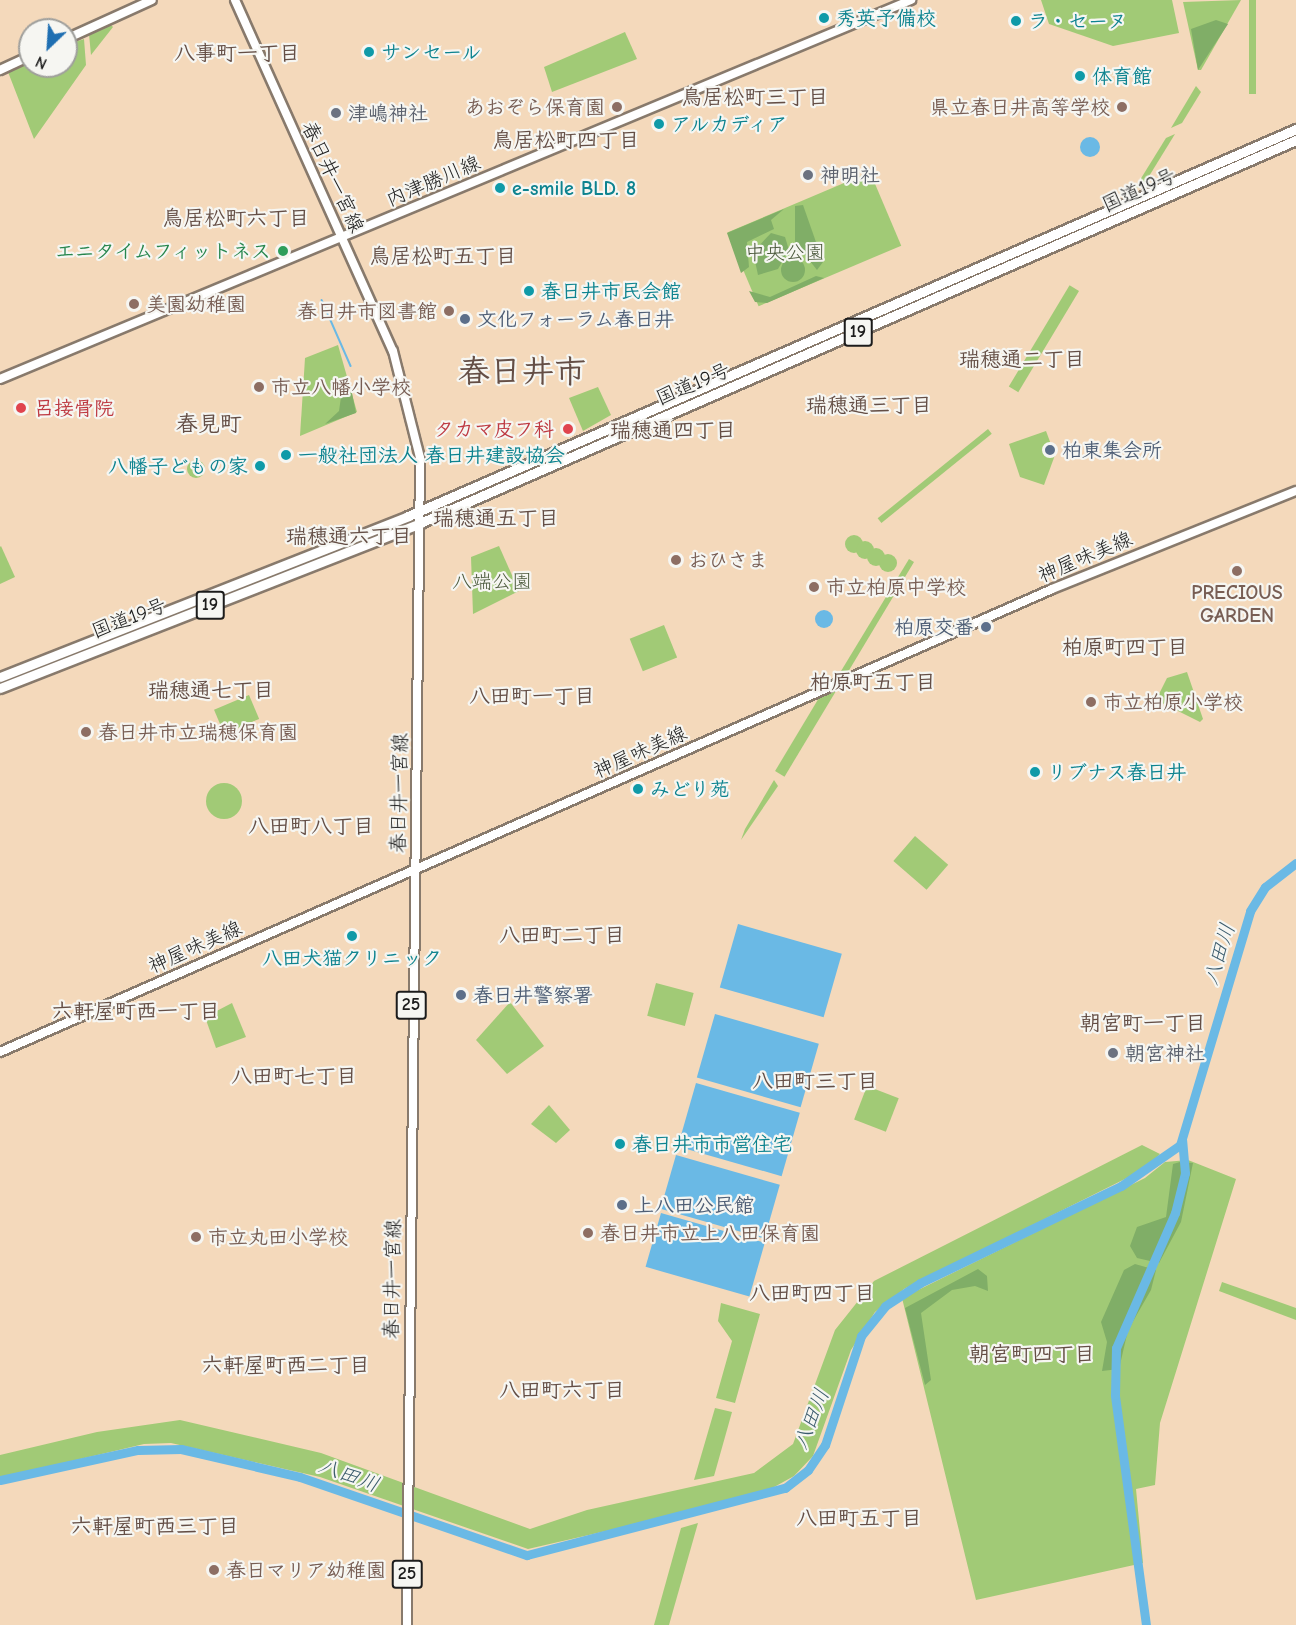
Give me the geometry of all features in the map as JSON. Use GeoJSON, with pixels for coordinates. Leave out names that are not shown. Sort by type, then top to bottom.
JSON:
{"type":"FeatureCollection","features":[{"type":"Feature","properties":{"kind":"highway","name":"国道19号"},"geometry":{"type":"LineString","coordinates":[[0,677],[421,511],[1296,129]]}},
{"type":"Feature","properties":{"kind":"highway","name":"国道19号"},"geometry":{"type":"LineString","coordinates":[[0,688],[420,523],[1296,140]]}},
{"type":"Feature","properties":{"kind":"main road"},"geometry":{"type":"LineString","coordinates":[[78,34],[152,0]]}},
{"type":"Feature","properties":{"kind":"main road","name":"春日井一宮線"},"geometry":{"type":"LineString","coordinates":[[235,0],[342,237],[406,390],[420,458],[407,1625]]}},
{"type":"Feature","properties":{"kind":"main road","name":"内津勝川線"},"geometry":{"type":"LineString","coordinates":[[0,378],[911,0]]}},
{"type":"Feature","properties":{"kind":"main road"},"geometry":{"type":"LineString","coordinates":[[0,70],[18,62]]}},
{"type":"Feature","properties":{"kind":"main road","name":"神屋味美線"},"geometry":{"type":"LineString","coordinates":[[0,1052],[1052,589],[1296,491]]}},
{"type":"Feature","properties":{"kind":"green space"},"geometry":{"type":"Polygon","coordinates":[[[1041,0],[1172,0],[1179,33],[1113,46],[1049,24],[1041,0]]]}},
{"type":"Feature","properties":{"kind":"green space"},"geometry":{"type":"Polygon","coordinates":[[[1241,0],[1201,70],[1198,70],[1183,2],[1241,0]]]}},
{"type":"Feature","properties":{"kind":"green space"},"geometry":{"type":"Polygon","coordinates":[[[1249,0],[1256,0],[1256,94],[1249,94],[1249,0]]]}},
{"type":"Feature","properties":{"kind":"green space"},"geometry":{"type":"Polygon","coordinates":[[[1216,20],[1228,24],[1198,70],[1191,29],[1216,20]]]}},
{"type":"Feature","properties":{"kind":"green space"},"geometry":{"type":"Polygon","coordinates":[[[111,25],[113,27],[91,55],[89,34],[111,25]]]}},
{"type":"Feature","properties":{"kind":"green space"},"geometry":{"type":"Polygon","coordinates":[[[625,32],[637,59],[552,92],[544,67],[625,32]]]}},
{"type":"Feature","properties":{"kind":"green space"},"geometry":{"type":"Polygon","coordinates":[[[84,39],[86,65],[78,76],[78,41],[84,39]]]}},
{"type":"Feature","properties":{"kind":"green space"},"geometry":{"type":"Polygon","coordinates":[[[18,67],[18,78],[77,78],[34,139],[8,72],[18,67]]]}},
{"type":"Feature","properties":{"kind":"green space"},"geometry":{"type":"Polygon","coordinates":[[[1196,86],[1201,92],[1182,123],[1171,128],[1196,86]]]}},
{"type":"Feature","properties":{"kind":"green space"},"geometry":{"type":"Polygon","coordinates":[[[1175,134],[1143,186],[1135,188],[1166,138],[1175,134]]]}},
{"type":"Feature","properties":{"kind":"green space","name":"中央公園"},"geometry":{"type":"Polygon","coordinates":[[[870,172],[901,246],[759,306],[727,233],[870,172]]]}},
{"type":"Feature","properties":{"kind":"green space"},"geometry":{"type":"Polygon","coordinates":[[[803,205],[823,262],[817,270],[795,242],[795,206],[803,205]]]}},
{"type":"Feature","properties":{"kind":"green space"},"geometry":{"type":"Polygon","coordinates":[[[784,209],[771,220],[774,229],[747,242],[749,267],[741,273],[727,233],[784,209]]]}},
{"type":"Feature","properties":{"kind":"green space"},"geometry":{"type":"Polygon","coordinates":[[[771,233],[785,237],[789,250],[778,269],[758,275],[753,252],[771,233]]]}},
{"type":"Feature","properties":{"kind":"green space"},"geometry":{"type":"Polygon","coordinates":[[[1033,251],[833,338],[789,355],[1012,258],[1033,251]]]}},
{"type":"Feature","properties":{"kind":"green space"},"geometry":{"type":"Polygon","coordinates":[[[793,258],[798,259],[804,265],[804,275],[798,281],[793,282],[788,281],[782,275],[781,270],[782,265],[788,259],[793,258]]]}},
{"type":"Feature","properties":{"kind":"green space"},"geometry":{"type":"Polygon","coordinates":[[[816,276],[824,278],[767,303],[755,302],[749,291],[770,297],[816,276]]]}},
{"type":"Feature","properties":{"kind":"green space"},"geometry":{"type":"Polygon","coordinates":[[[1070,285],[1079,291],[1018,392],[1009,386],[1070,285]]]}},
{"type":"Feature","properties":{"kind":"green space"},"geometry":{"type":"Polygon","coordinates":[[[338,345],[357,412],[300,436],[305,358],[338,345]]]}},
{"type":"Feature","properties":{"kind":"green space"},"geometry":{"type":"Polygon","coordinates":[[[598,387],[611,415],[583,431],[569,398],[598,387]]]}},
{"type":"Feature","properties":{"kind":"green space"},"geometry":{"type":"Polygon","coordinates":[[[351,388],[356,413],[325,424],[339,411],[342,390],[351,388]]]}},
{"type":"Feature","properties":{"kind":"green space"},"geometry":{"type":"Polygon","coordinates":[[[988,429],[992,434],[881,523],[878,518],[988,429]]]}},
{"type":"Feature","properties":{"kind":"green space"},"geometry":{"type":"Polygon","coordinates":[[[1046,431],[1055,455],[1044,485],[1020,477],[1009,444],[1046,431]]]}},
{"type":"Feature","properties":{"kind":"green space"},"geometry":{"type":"Polygon","coordinates":[[[589,445],[485,491],[440,508],[568,452],[589,445]]]}},
{"type":"Feature","properties":{"kind":"green space"},"geometry":{"type":"Polygon","coordinates":[[[196,460],[202,463],[205,469],[202,475],[196,478],[190,475],[187,469],[190,463],[196,460]]]}},
{"type":"Feature","properties":{"kind":"green space"},"geometry":{"type":"Polygon","coordinates":[[[854,535],[860,538],[863,544],[860,550],[854,553],[848,550],[845,544],[848,538],[854,535]]]}},
{"type":"Feature","properties":{"kind":"green space"},"geometry":{"type":"Polygon","coordinates":[[[365,540],[176,614],[137,628],[349,545],[365,540]]]}},
{"type":"Feature","properties":{"kind":"green space"},"geometry":{"type":"Polygon","coordinates":[[[865,541],[871,544],[874,550],[871,556],[865,559],[859,556],[856,550],[859,544],[865,541]]]}},
{"type":"Feature","properties":{"kind":"green space","name":"八端公園"},"geometry":{"type":"Polygon","coordinates":[[[499,546],[519,591],[473,614],[471,557],[499,546]]]}},
{"type":"Feature","properties":{"kind":"green space"},"geometry":{"type":"Polygon","coordinates":[[[0,547],[15,577],[0,584],[0,547]]]}},
{"type":"Feature","properties":{"kind":"green space"},"geometry":{"type":"Polygon","coordinates":[[[876,548],[882,551],[885,557],[882,563],[876,566],[870,563],[867,557],[870,551],[876,548]]]}},
{"type":"Feature","properties":{"kind":"green space"},"geometry":{"type":"Polygon","coordinates":[[[888,554],[894,557],[897,563],[894,569],[888,572],[882,569],[879,563],[882,557],[888,554]]]}},
{"type":"Feature","properties":{"kind":"green space"},"geometry":{"type":"Polygon","coordinates":[[[909,559],[914,562],[848,672],[838,676],[909,559]]]}},
{"type":"Feature","properties":{"kind":"green space"},"geometry":{"type":"Polygon","coordinates":[[[664,625],[677,657],[643,671],[630,639],[664,625]]]}},
{"type":"Feature","properties":{"kind":"green space"},"geometry":{"type":"Polygon","coordinates":[[[1187,672],[1203,719],[1200,722],[1156,700],[1167,678],[1187,672]]]}},
{"type":"Feature","properties":{"kind":"green space"},"geometry":{"type":"Polygon","coordinates":[[[827,685],[836,691],[784,777],[775,771],[827,685]]]}},
{"type":"Feature","properties":{"kind":"green space"},"geometry":{"type":"Polygon","coordinates":[[[249,695],[259,719],[224,734],[214,710],[249,695]]]}},
{"type":"Feature","properties":{"kind":"green space"},"geometry":{"type":"Polygon","coordinates":[[[774,780],[778,786],[741,840],[745,829],[774,780]]]}},
{"type":"Feature","properties":{"kind":"green space"},"geometry":{"type":"Polygon","coordinates":[[[224,783],[236,789],[242,801],[236,813],[224,819],[212,813],[206,801],[212,789],[224,783]]]}},
{"type":"Feature","properties":{"kind":"green space"},"geometry":{"type":"Polygon","coordinates":[[[915,836],[948,865],[927,890],[893,861],[915,836]]]}},
{"type":"Feature","properties":{"kind":"green space"},"geometry":{"type":"Polygon","coordinates":[[[656,983],[694,993],[685,1026],[647,1016],[656,983]]]}},
{"type":"Feature","properties":{"kind":"green space"},"geometry":{"type":"Polygon","coordinates":[[[510,1002],[544,1046],[507,1074],[476,1040],[510,1002]]]}},
{"type":"Feature","properties":{"kind":"green space"},"geometry":{"type":"Polygon","coordinates":[[[232,1003],[246,1037],[216,1048],[205,1017],[232,1003]]]}},
{"type":"Feature","properties":{"kind":"green space"},"geometry":{"type":"Polygon","coordinates":[[[867,1086],[899,1098],[886,1132],[854,1120],[867,1086]]]}},
{"type":"Feature","properties":{"kind":"green space"},"geometry":{"type":"Polygon","coordinates":[[[549,1105],[570,1130],[556,1143],[531,1124],[549,1105]]]}},
{"type":"Feature","properties":{"kind":"green space"},"geometry":{"type":"Polygon","coordinates":[[[1142,1145],[1160,1154],[1145,1169],[904,1289],[875,1312],[851,1350],[813,1456],[794,1476],[758,1496],[528,1549],[320,1477],[171,1443],[144,1444],[0,1478],[0,1455],[97,1432],[180,1420],[321,1453],[530,1529],[587,1510],[754,1473],[793,1444],[835,1330],[874,1281],[1142,1145]]]}},
{"type":"Feature","properties":{"kind":"green space"},"geometry":{"type":"Polygon","coordinates":[[[1188,1160],[1236,1179],[1160,1423],[1155,1485],[1136,1489],[1143,1563],[976,1600],[902,1298],[1145,1178],[1165,1162],[1188,1160]]]}},
{"type":"Feature","properties":{"kind":"green space"},"geometry":{"type":"Polygon","coordinates":[[[1193,1163],[1181,1222],[1159,1263],[1137,1258],[1130,1246],[1137,1227],[1166,1217],[1173,1164],[1193,1163]]]}},
{"type":"Feature","properties":{"kind":"green space"},"geometry":{"type":"Polygon","coordinates":[[[1135,1264],[1156,1270],[1151,1290],[1128,1330],[1119,1369],[1102,1371],[1107,1342],[1101,1322],[1124,1270],[1135,1264]]]}},
{"type":"Feature","properties":{"kind":"green space"},"geometry":{"type":"Polygon","coordinates":[[[978,1269],[987,1276],[988,1291],[975,1286],[952,1290],[921,1313],[931,1380],[925,1385],[905,1308],[978,1269]]]}},
{"type":"Feature","properties":{"kind":"green space"},"geometry":{"type":"Polygon","coordinates":[[[1222,1282],[1296,1308],[1296,1320],[1219,1291],[1222,1282]]]}},
{"type":"Feature","properties":{"kind":"green space"},"geometry":{"type":"Polygon","coordinates":[[[721,1303],[760,1314],[735,1403],[716,1398],[732,1341],[718,1321],[721,1303]]]}},
{"type":"Feature","properties":{"kind":"green space"},"geometry":{"type":"Polygon","coordinates":[[[715,1408],[732,1412],[714,1476],[694,1480],[715,1408]]]}},
{"type":"Feature","properties":{"kind":"green space"},"geometry":{"type":"Polygon","coordinates":[[[698,1523],[669,1625],[654,1625],[681,1528],[698,1523]]]}},
{"type":"Feature","properties":{"kind":"water"},"geometry":{"type":"Polygon","coordinates":[[[1090,137],[1097,140],[1100,147],[1097,154],[1090,157],[1083,154],[1080,147],[1083,140],[1090,137]]]}},
{"type":"Feature","properties":{"kind":"water"},"geometry":{"type":"Polygon","coordinates":[[[824,610],[830,613],[833,619],[830,625],[824,628],[818,625],[815,619],[818,613],[824,610]]]}},
{"type":"Feature","properties":{"kind":"water"},"geometry":{"type":"Polygon","coordinates":[[[738,924],[842,954],[824,1017],[720,987],[738,924]]]}},
{"type":"Feature","properties":{"kind":"water"},"geometry":{"type":"Polygon","coordinates":[[[715,1014],[819,1044],[801,1107],[697,1077],[715,1014]]]}},
{"type":"Feature","properties":{"kind":"water"},"geometry":{"type":"Polygon","coordinates":[[[696,1083],[800,1113],[782,1176],[678,1146],[696,1083]]]}},
{"type":"Feature","properties":{"kind":"water"},"geometry":{"type":"Polygon","coordinates":[[[676,1155],[780,1185],[764,1239],[661,1209],[676,1155]]]}},
{"type":"Feature","properties":{"kind":"water"},"geometry":{"type":"Polygon","coordinates":[[[661,1213],[765,1243],[749,1297],[646,1267],[661,1213]]]}},
{"type":"Feature","properties":{"kind":"waterway"},"geometry":{"type":"LineString","coordinates":[[322,300],[351,366]]}},
{"type":"Feature","properties":{"kind":"waterway","name":"八田川"},"geometry":{"type":"LineString","coordinates":[[0,1480],[138,1450],[181,1449],[300,1477],[527,1555],[785,1488],[808,1470],[825,1445],[861,1336],[885,1306],[920,1283],[1121,1186],[1180,1145],[1250,911],[1265,887],[1296,863]]}},
{"type":"Feature","properties":{"kind":"waterway"},"geometry":{"type":"LineString","coordinates":[[1146,1625],[1115,1395],[1116,1348],[1175,1213],[1185,1173],[1182,1140]]}},
{"type":"Feature","properties":{"kind":"place","name":"秀英予備校"},"geometry":{"type":"Point","coordinates":[824,18]}},
{"type":"Feature","properties":{"kind":"place","name":"ラ・セーヌ"},"geometry":{"type":"Point","coordinates":[1016,21]}},
{"type":"Feature","properties":{"kind":"place","name":"サンセール"},"geometry":{"type":"Point","coordinates":[369,52]}},
{"type":"Feature","properties":{"kind":"place","name":"体育館"},"geometry":{"type":"Point","coordinates":[1080,76]}},
{"type":"Feature","properties":{"kind":"place","name":"あおぞら保育園"},"geometry":{"type":"Point","coordinates":[617,107]}},
{"type":"Feature","properties":{"kind":"place","name":"県立春日井高等学校"},"geometry":{"type":"Point","coordinates":[1122,107]}},
{"type":"Feature","properties":{"kind":"place","name":"津嶋神社"},"geometry":{"type":"Point","coordinates":[336,113]}},
{"type":"Feature","properties":{"kind":"place","name":"アルカディア"},"geometry":{"type":"Point","coordinates":[659,124]}},
{"type":"Feature","properties":{"kind":"place","name":"神明社"},"geometry":{"type":"Point","coordinates":[808,175]}},
{"type":"Feature","properties":{"kind":"place","name":"e-smile BLD. 8"},"geometry":{"type":"Point","coordinates":[500,188]}},
{"type":"Feature","properties":{"kind":"place","name":"エニタイムフィットネス"},"geometry":{"type":"Point","coordinates":[283,251]}},
{"type":"Feature","properties":{"kind":"place","name":"春日井市民会館"},"geometry":{"type":"Point","coordinates":[529,291]}},
{"type":"Feature","properties":{"kind":"place","name":"美園幼稚園"},"geometry":{"type":"Point","coordinates":[134,304]}},
{"type":"Feature","properties":{"kind":"place","name":"春日井市図書館"},"geometry":{"type":"Point","coordinates":[449,311]}},
{"type":"Feature","properties":{"kind":"place","name":"文化フォーラム春日井"},"geometry":{"type":"Point","coordinates":[465,319]}},
{"type":"Feature","properties":{"kind":"place","name":"市立八幡小学校"},"geometry":{"type":"Point","coordinates":[259,387]}},
{"type":"Feature","properties":{"kind":"place","name":"呂接骨院"},"geometry":{"type":"Point","coordinates":[21,408]}},
{"type":"Feature","properties":{"kind":"place","name":"タカマ皮フ科"},"geometry":{"type":"Point","coordinates":[568,429]}},
{"type":"Feature","properties":{"kind":"place","name":"柏東集会所"},"geometry":{"type":"Point","coordinates":[1050,450]}},
{"type":"Feature","properties":{"kind":"place","name":"一般社団法人 春日井建設協会"},"geometry":{"type":"Point","coordinates":[286,455]}},
{"type":"Feature","properties":{"kind":"place","name":"八幡子どもの家"},"geometry":{"type":"Point","coordinates":[260,466]}},
{"type":"Feature","properties":{"kind":"place","name":"おひさま"},"geometry":{"type":"Point","coordinates":[676,560]}},
{"type":"Feature","properties":{"kind":"place","name":"PRECIOUS GARDEN"},"geometry":{"type":"Point","coordinates":[1237,571]}},
{"type":"Feature","properties":{"kind":"place","name":"市立柏原中学校"},"geometry":{"type":"Point","coordinates":[814,587]}},
{"type":"Feature","properties":{"kind":"place","name":"柏原交番"},"geometry":{"type":"Point","coordinates":[986,627]}},
{"type":"Feature","properties":{"kind":"place","name":"市立柏原小学校"},"geometry":{"type":"Point","coordinates":[1091,702]}},
{"type":"Feature","properties":{"kind":"place","name":"春日井市立瑞穂保育園"},"geometry":{"type":"Point","coordinates":[86,732]}},
{"type":"Feature","properties":{"kind":"place","name":"リブナス春日井"},"geometry":{"type":"Point","coordinates":[1035,772]}},
{"type":"Feature","properties":{"kind":"place","name":"みどり苑"},"geometry":{"type":"Point","coordinates":[638,789]}},
{"type":"Feature","properties":{"kind":"place","name":"八田犬猫クリニック"},"geometry":{"type":"Point","coordinates":[352,936]}},
{"type":"Feature","properties":{"kind":"place","name":"春日井警察署"},"geometry":{"type":"Point","coordinates":[461,995]}},
{"type":"Feature","properties":{"kind":"place","name":"朝宮神社"},"geometry":{"type":"Point","coordinates":[1113,1053]}},
{"type":"Feature","properties":{"kind":"place","name":"春日井市市営住宅"},"geometry":{"type":"Point","coordinates":[620,1144]}},
{"type":"Feature","properties":{"kind":"place","name":"上八田公民館"},"geometry":{"type":"Point","coordinates":[622,1205]}},
{"type":"Feature","properties":{"kind":"place","name":"春日井市立上八田保育園"},"geometry":{"type":"Point","coordinates":[588,1233]}},
{"type":"Feature","properties":{"kind":"place","name":"市立丸田小学校"},"geometry":{"type":"Point","coordinates":[196,1237]}},
{"type":"Feature","properties":{"kind":"place","name":"春日マリア幼稚園"},"geometry":{"type":"Point","coordinates":[214,1570]}},
{"type":"Feature","properties":{"kind":"district","name":"八事町一丁目"},"geometry":{"type":"Point","coordinates":[237,53]}},
{"type":"Feature","properties":{"kind":"district","name":"鳥居松町三丁目"},"geometry":{"type":"Point","coordinates":[755,97]}},
{"type":"Feature","properties":{"kind":"district","name":"鳥居松町四丁目"},"geometry":{"type":"Point","coordinates":[566,140]}},
{"type":"Feature","properties":{"kind":"district","name":"鳥居松町六丁目"},"geometry":{"type":"Point","coordinates":[236,218]}},
{"type":"Feature","properties":{"kind":"district","name":"鳥居松町五丁目"},"geometry":{"type":"Point","coordinates":[443,256]}},
{"type":"Feature","properties":{"kind":"district","name":"瑞穂通二丁目"},"geometry":{"type":"Point","coordinates":[1022,359]}},
{"type":"Feature","properties":{"kind":"district","name":"春日井市"},"geometry":{"type":"Point","coordinates":[522,372]}},
{"type":"Feature","properties":{"kind":"district","name":"瑞穂通三丁目"},"geometry":{"type":"Point","coordinates":[869,405]}},
{"type":"Feature","properties":{"kind":"district","name":"春見町"},"geometry":{"type":"Point","coordinates":[209,425]}},
{"type":"Feature","properties":{"kind":"district","name":"瑞穂通四丁目"},"geometry":{"type":"Point","coordinates":[673,430]}},
{"type":"Feature","properties":{"kind":"district","name":"瑞穂通五丁目"},"geometry":{"type":"Point","coordinates":[496,518]}},
{"type":"Feature","properties":{"kind":"district","name":"瑞穂通六丁目"},"geometry":{"type":"Point","coordinates":[349,536]}},
{"type":"Feature","properties":{"kind":"district","name":"柏原町四丁目"},"geometry":{"type":"Point","coordinates":[1125,647]}},
{"type":"Feature","properties":{"kind":"district","name":"柏原町五丁目"},"geometry":{"type":"Point","coordinates":[873,682]}},
{"type":"Feature","properties":{"kind":"district","name":"瑞穂通七丁目"},"geometry":{"type":"Point","coordinates":[211,690]}},
{"type":"Feature","properties":{"kind":"district","name":"八田町一丁目"},"geometry":{"type":"Point","coordinates":[532,696]}},
{"type":"Feature","properties":{"kind":"district","name":"八田町八丁目"},"geometry":{"type":"Point","coordinates":[311,826]}},
{"type":"Feature","properties":{"kind":"district","name":"八田町二丁目"},"geometry":{"type":"Point","coordinates":[562,935]}},
{"type":"Feature","properties":{"kind":"district","name":"六軒屋町西一丁目"},"geometry":{"type":"Point","coordinates":[136,1011]}},
{"type":"Feature","properties":{"kind":"district","name":"朝宮町一丁目"},"geometry":{"type":"Point","coordinates":[1143,1023]}},
{"type":"Feature","properties":{"kind":"district","name":"八田町七丁目"},"geometry":{"type":"Point","coordinates":[294,1076]}},
{"type":"Feature","properties":{"kind":"district","name":"八田町三丁目"},"geometry":{"type":"Point","coordinates":[815,1081]}},
{"type":"Feature","properties":{"kind":"district","name":"八田町四丁目"},"geometry":{"type":"Point","coordinates":[812,1293]}},
{"type":"Feature","properties":{"kind":"district","name":"朝宮町四丁目"},"geometry":{"type":"Point","coordinates":[1032,1354]}},
{"type":"Feature","properties":{"kind":"district","name":"六軒屋町西二丁目"},"geometry":{"type":"Point","coordinates":[286,1365]}},
{"type":"Feature","properties":{"kind":"district","name":"八田町六丁目"},"geometry":{"type":"Point","coordinates":[562,1390]}},
{"type":"Feature","properties":{"kind":"district","name":"八田町五丁目"},"geometry":{"type":"Point","coordinates":[859,1518]}},
{"type":"Feature","properties":{"kind":"district","name":"六軒屋町西三丁目"},"geometry":{"type":"Point","coordinates":[155,1526]}}]}
